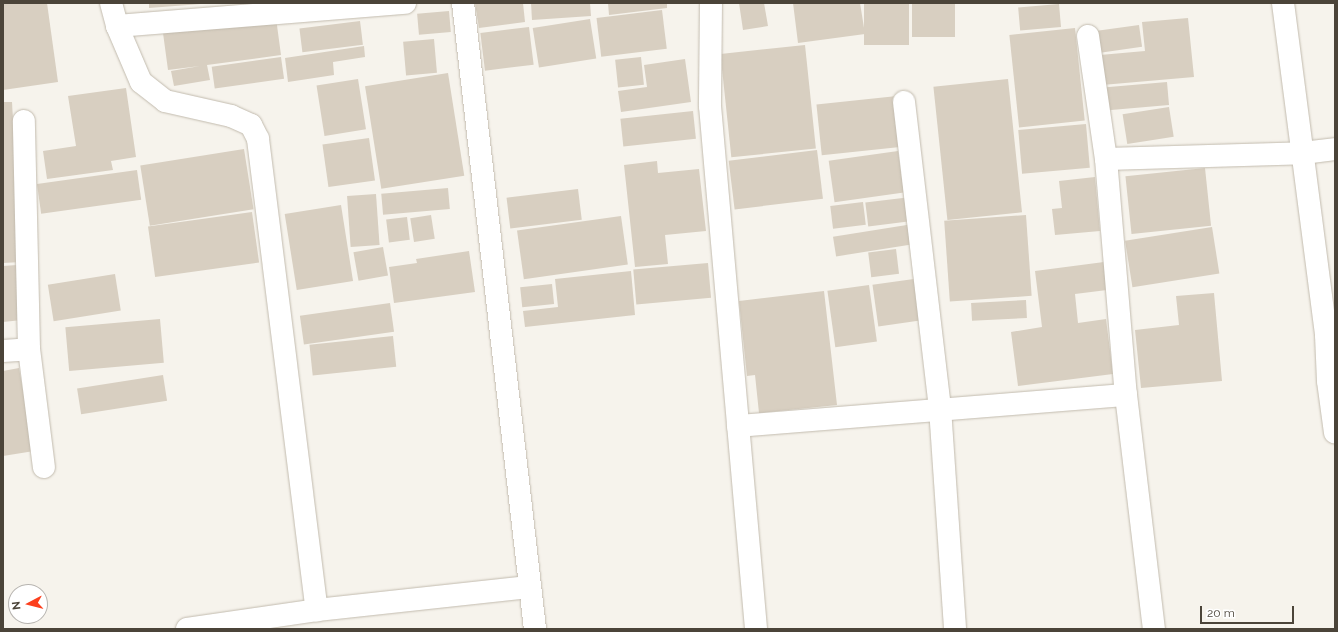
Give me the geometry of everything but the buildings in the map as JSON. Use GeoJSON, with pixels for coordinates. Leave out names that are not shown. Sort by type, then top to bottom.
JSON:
{"type":"FeatureCollection","features":[{"type":"Feature","properties":{"kind":"street"},"geometry":{"type":"LineString","coordinates":[[110,3],[117,26],[141,82],[165,101],[238,119],[251,126],[258,139],[317,610]]}},
{"type":"Feature","properties":{"kind":"street"},"geometry":{"type":"LineString","coordinates":[[117,26],[405,3]]}},
{"type":"Feature","properties":{"kind":"street"},"geometry":{"type":"LineString","coordinates":[[463,3],[535,629]]}},
{"type":"Feature","properties":{"kind":"street"},"geometry":{"type":"LineString","coordinates":[[711,3],[710,106],[756,629]]}},
{"type":"Feature","properties":{"kind":"street"},"geometry":{"type":"LineString","coordinates":[[1284,3],[1302,153],[1331,335],[1328,381],[1335,433]]}},
{"type":"Feature","properties":{"kind":"street"},"geometry":{"type":"LineString","coordinates":[[1088,36],[1106,159],[1126,395],[1154,629]]}},
{"type":"Feature","properties":{"kind":"street"},"geometry":{"type":"LineString","coordinates":[[904,102],[940,408],[955,629]]}},
{"type":"Feature","properties":{"kind":"street"},"geometry":{"type":"LineString","coordinates":[[24,121],[29,349],[44,467]]}},
{"type":"Feature","properties":{"kind":"street"},"geometry":{"type":"LineString","coordinates":[[1106,159],[1302,153],[1335,149]]}},
{"type":"Feature","properties":{"kind":"street"},"geometry":{"type":"LineString","coordinates":[[3,351],[29,349]]}},
{"type":"Feature","properties":{"kind":"street"},"geometry":{"type":"LineString","coordinates":[[738,426],[940,408],[1126,395]]}},
{"type":"Feature","properties":{"kind":"street"},"geometry":{"type":"LineString","coordinates":[[187,629],[317,610],[529,587]]}}]}
